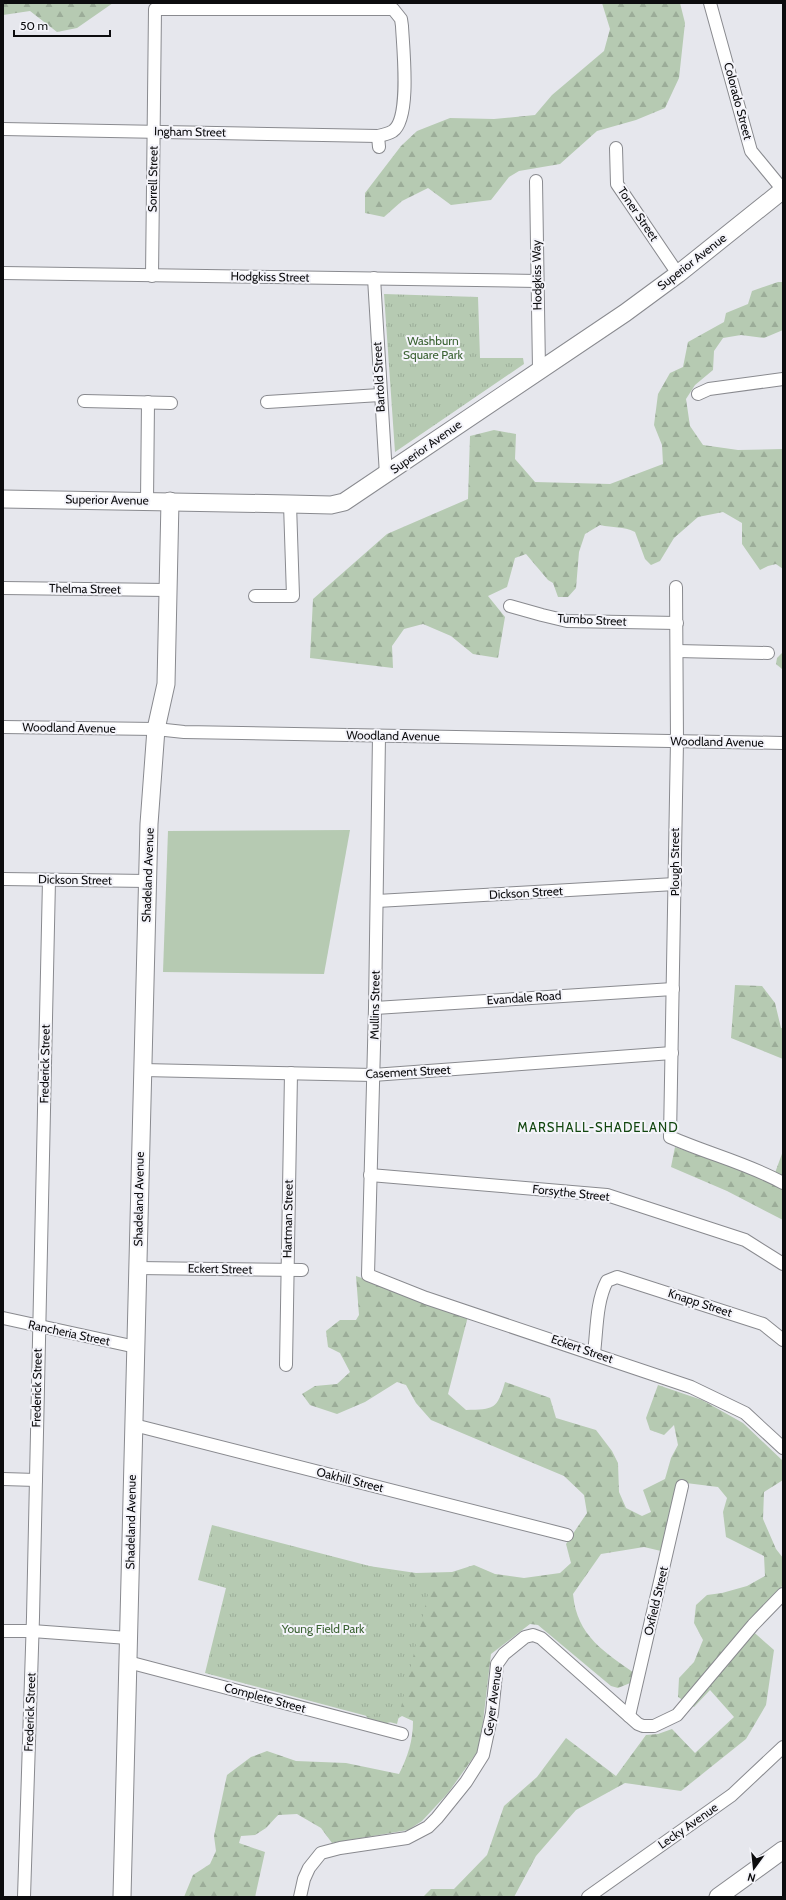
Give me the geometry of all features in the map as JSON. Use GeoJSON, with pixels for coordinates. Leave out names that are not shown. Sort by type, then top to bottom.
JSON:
{"type":"FeatureCollection","features":[{"type":"Feature","properties":{"kind":"street","name":"Colorado Street"},"geometry":{"type":"LineString","coordinates":[[710,3],[751,151],[783,190]]}},
{"type":"Feature","properties":{"kind":"street","name":"Sorrell Street"},"geometry":{"type":"LineString","coordinates":[[152,276],[156,9],[393,10],[401,19],[402,26],[403,108],[398,124],[393,131],[386,134],[378,141]]}},
{"type":"Feature","properties":{"kind":"street","name":"Ingham Street"},"geometry":{"type":"LineString","coordinates":[[3,129],[154,132],[378,141]]}},
{"type":"Feature","properties":{"kind":"street","name":"Toner Street"},"geometry":{"type":"LineString","coordinates":[[616,148],[617,184],[678,274]]}},
{"type":"Feature","properties":{"kind":"street","name":"Hodgkiss Way"},"geometry":{"type":"LineString","coordinates":[[536,181],[539,369]]}},
{"type":"Feature","properties":{"kind":"street","name":"Superior Avenue"},"geometry":{"type":"LineString","coordinates":[[3,499],[331,505],[344,502],[625,312],[678,274],[783,190]]}},
{"type":"Feature","properties":{"kind":"street","name":"Hodgkiss Street"},"geometry":{"type":"LineString","coordinates":[[3,273],[537,281]]}},
{"type":"Feature","properties":{"kind":"street","name":"Bartold Street"},"geometry":{"type":"LineString","coordinates":[[374,278],[386,475]]}},
{"type":"Feature","properties":{"kind":"street"},"geometry":{"type":"LineString","coordinates":[[698,394],[709,389],[783,379]]}},
{"type":"Feature","properties":{"kind":"street"},"geometry":{"type":"LineString","coordinates":[[267,402],[380,395]]}},
{"type":"Feature","properties":{"kind":"street"},"geometry":{"type":"LineString","coordinates":[[84,401],[171,403]]}},
{"type":"Feature","properties":{"kind":"street"},"geometry":{"type":"LineString","coordinates":[[147,501],[148,402]]}},
{"type":"Feature","properties":{"kind":"street","name":"Shadeland Avenue"},"geometry":{"type":"LineString","coordinates":[[122,1897],[147,881],[149,824],[156,729],[166,684],[170,501]]}},
{"type":"Feature","properties":{"kind":"street"},"geometry":{"type":"LineString","coordinates":[[255,596],[293,596],[290,504]]}},
{"type":"Feature","properties":{"kind":"street","name":"Plough Street"},"geometry":{"type":"LineString","coordinates":[[676,587],[677,741],[670,1137],[687,1145],[744,1164],[783,1183]]}},
{"type":"Feature","properties":{"kind":"street","name":"Thelma Street"},"geometry":{"type":"LineString","coordinates":[[3,588],[168,590]]}},
{"type":"Feature","properties":{"kind":"street","name":"Tumbo Street"},"geometry":{"type":"LineString","coordinates":[[510,606],[567,621],[676,623]]}},
{"type":"Feature","properties":{"kind":"street"},"geometry":{"type":"LineString","coordinates":[[677,651],[768,654]]}},
{"type":"Feature","properties":{"kind":"street","name":"Woodland Avenue"},"geometry":{"type":"LineString","coordinates":[[3,727],[156,729],[184,732],[783,743]]}},
{"type":"Feature","properties":{"kind":"street","name":"Mullins Street"},"geometry":{"type":"LineString","coordinates":[[368,1275],[375,1008],[379,736]]}},
{"type":"Feature","properties":{"kind":"street","name":"Dickson Street"},"geometry":{"type":"LineString","coordinates":[[3,879],[147,881]]}},
{"type":"Feature","properties":{"kind":"street","name":"Frederick Street"},"geometry":{"type":"LineString","coordinates":[[24,1897],[36,1480],[38,1326],[49,880]]}},
{"type":"Feature","properties":{"kind":"street","name":"Dickson Street"},"geometry":{"type":"LineString","coordinates":[[377,901],[675,884]]}},
{"type":"Feature","properties":{"kind":"street","name":"Evandale Road"},"geometry":{"type":"LineString","coordinates":[[375,1008],[673,989]]}},
{"type":"Feature","properties":{"kind":"street","name":"Casement Street"},"geometry":{"type":"LineString","coordinates":[[142,1070],[373,1075],[672,1053]]}},
{"type":"Feature","properties":{"kind":"street","name":"Hartman Street"},"geometry":{"type":"LineString","coordinates":[[286,1365],[291,1073]]}},
{"type":"Feature","properties":{"kind":"street","name":"Forsythe Street"},"geometry":{"type":"LineString","coordinates":[[370,1175],[607,1195],[746,1240],[783,1264]]}},
{"type":"Feature","properties":{"kind":"street","name":"Eckert Street"},"geometry":{"type":"LineString","coordinates":[[137,1268],[302,1270]]}},
{"type":"Feature","properties":{"kind":"street","name":"Eckert Street"},"geometry":{"type":"LineString","coordinates":[[368,1275],[426,1298],[594,1353],[691,1387],[732,1405],[745,1413],[783,1448]]}},
{"type":"Feature","properties":{"kind":"street","name":"Knapp Street"},"geometry":{"type":"LineString","coordinates":[[594,1353],[601,1297],[607,1281],[613,1278],[623,1278],[763,1324],[783,1340]]}},
{"type":"Feature","properties":{"kind":"street","name":"Rancheria Street"},"geometry":{"type":"LineString","coordinates":[[3,1318],[136,1347]]}},
{"type":"Feature","properties":{"kind":"street","name":"Oakhill Street"},"geometry":{"type":"LineString","coordinates":[[134,1425],[567,1535]]}},
{"type":"Feature","properties":{"kind":"street"},"geometry":{"type":"LineString","coordinates":[[3,1479],[36,1480]]}},
{"type":"Feature","properties":{"kind":"street","name":"Oxfield Street"},"geometry":{"type":"LineString","coordinates":[[629,1716],[682,1486]]}},
{"type":"Feature","properties":{"kind":"street","name":"Geyer Avenue"},"geometry":{"type":"LineString","coordinates":[[300,1897],[304,1879],[309,1868],[320,1854],[340,1848],[407,1838],[428,1827],[437,1818],[476,1768],[486,1746],[492,1714],[497,1664],[504,1654],[525,1637],[533,1635],[541,1638],[638,1724],[648,1727],[662,1724],[677,1715],[753,1625],[783,1594]]}},
{"type":"Feature","properties":{"kind":"street"},"geometry":{"type":"LineString","coordinates":[[3,1631],[32,1631],[128,1638]]}},
{"type":"Feature","properties":{"kind":"street","name":"Complete Street"},"geometry":{"type":"LineString","coordinates":[[128,1662],[402,1734]]}},
{"type":"Feature","properties":{"kind":"street","name":"Lecky Avenue"},"geometry":{"type":"LineString","coordinates":[[588,1897],[743,1786],[783,1747]]}},
{"type":"Feature","properties":{"kind":"street"},"geometry":{"type":"LineString","coordinates":[[718,1897],[783,1850]]}},
{"type":"Feature","properties":{"kind":"green space"},"geometry":{"type":"Polygon","coordinates":[[[3,3],[113,3],[77,28],[57,32],[30,11],[3,15],[3,3]]]}},
{"type":"Feature","properties":{"kind":"green space"},"geometry":{"type":"Polygon","coordinates":[[[602,3],[680,3],[685,23],[679,78],[665,108],[636,120],[597,131],[560,164],[519,171],[509,177],[491,200],[451,205],[428,188],[402,201],[384,217],[365,213],[365,193],[401,146],[417,131],[450,118],[494,119],[535,115],[552,95],[604,51],[610,29],[602,3]]]}},
{"type":"Feature","properties":{"kind":"green space"},"geometry":{"type":"Polygon","coordinates":[[[778,282],[783,282],[783,330],[764,338],[741,335],[723,338],[714,351],[713,370],[695,385],[686,399],[690,426],[703,445],[738,450],[783,449],[783,569],[776,564],[760,570],[742,544],[742,523],[723,512],[698,517],[674,538],[660,561],[651,565],[645,559],[635,532],[622,528],[600,525],[585,534],[579,552],[576,588],[568,597],[558,597],[553,583],[548,580],[526,554],[515,558],[507,587],[488,596],[505,617],[498,658],[473,654],[451,636],[423,624],[404,629],[392,646],[393,668],[310,658],[313,599],[387,534],[468,499],[470,436],[494,430],[516,434],[515,459],[535,482],[610,484],[663,464],[662,445],[654,425],[658,394],[670,373],[683,367],[688,342],[724,322],[726,313],[748,304],[752,291],[778,282]]]}},
{"type":"Feature","properties":{"kind":"green space","name":"Washburn Square Park"},"geometry":{"type":"Polygon","coordinates":[[[384,294],[478,297],[480,358],[523,358],[524,364],[395,452],[384,294]]]}},
{"type":"Feature","properties":{"kind":"green space"},"geometry":{"type":"Polygon","coordinates":[[[783,652],[782,669],[776,664],[777,658],[783,652]]]}},
{"type":"Feature","properties":{"kind":"green space"},"geometry":{"type":"Polygon","coordinates":[[[350,830],[324,974],[163,972],[168,831],[350,830]]]}},
{"type":"Feature","properties":{"kind":"green space"},"geometry":{"type":"Polygon","coordinates":[[[735,985],[762,986],[775,1003],[781,1028],[783,1028],[783,1059],[731,1038],[735,985]]]}},
{"type":"Feature","properties":{"kind":"green space"},"geometry":{"type":"Polygon","coordinates":[[[675,1147],[772,1181],[783,1151],[783,1220],[727,1191],[671,1167],[675,1147]]]}},
{"type":"Feature","properties":{"kind":"green space"},"geometry":{"type":"Polygon","coordinates":[[[356,1276],[468,1316],[448,1394],[466,1410],[483,1409],[493,1406],[497,1403],[505,1382],[550,1398],[556,1418],[596,1430],[612,1451],[618,1463],[619,1492],[626,1508],[642,1516],[651,1512],[643,1490],[665,1479],[671,1458],[678,1445],[674,1425],[664,1435],[650,1430],[646,1418],[658,1385],[702,1400],[743,1423],[783,1461],[783,1480],[764,1492],[763,1519],[776,1549],[783,1558],[783,1585],[748,1627],[774,1650],[766,1705],[746,1739],[681,1791],[625,1783],[576,1810],[536,1856],[514,1897],[423,1897],[431,1889],[454,1889],[487,1855],[504,1806],[537,1777],[566,1738],[616,1776],[646,1735],[658,1734],[672,1729],[695,1753],[734,1717],[710,1690],[694,1707],[678,1697],[679,1678],[694,1662],[703,1640],[694,1623],[696,1605],[707,1595],[722,1593],[747,1586],[765,1576],[764,1556],[726,1537],[723,1512],[727,1498],[718,1487],[678,1482],[661,1551],[644,1547],[601,1554],[573,1594],[580,1622],[594,1642],[614,1659],[637,1675],[635,1681],[618,1688],[611,1686],[538,1625],[530,1624],[491,1654],[480,1748],[448,1793],[422,1821],[408,1830],[332,1843],[321,1828],[297,1814],[278,1815],[266,1828],[255,1835],[241,1836],[239,1843],[265,1852],[255,1897],[184,1897],[193,1875],[210,1864],[216,1851],[214,1836],[227,1775],[251,1757],[267,1751],[296,1761],[346,1763],[399,1774],[409,1748],[413,1721],[402,1716],[387,1723],[375,1723],[370,1722],[365,1714],[362,1565],[416,1573],[452,1572],[474,1565],[495,1574],[524,1578],[560,1573],[571,1563],[566,1544],[587,1513],[584,1495],[564,1476],[431,1420],[416,1403],[406,1385],[397,1382],[365,1402],[337,1414],[310,1405],[302,1394],[315,1386],[337,1384],[350,1372],[340,1353],[328,1347],[326,1331],[340,1320],[356,1320],[359,1315],[356,1276]]]}},
{"type":"Feature","properties":{"kind":"green space","name":"Young Field Park"},"geometry":{"type":"Polygon","coordinates":[[[212,1525],[431,1582],[397,1724],[205,1673],[226,1588],[198,1580],[212,1525]]]}},
{"type":"Feature","properties":{"kind":"district","name":"MARSHALL-SHADELAND"},"geometry":{"type":"Point","coordinates":[598,1127]}}]}
